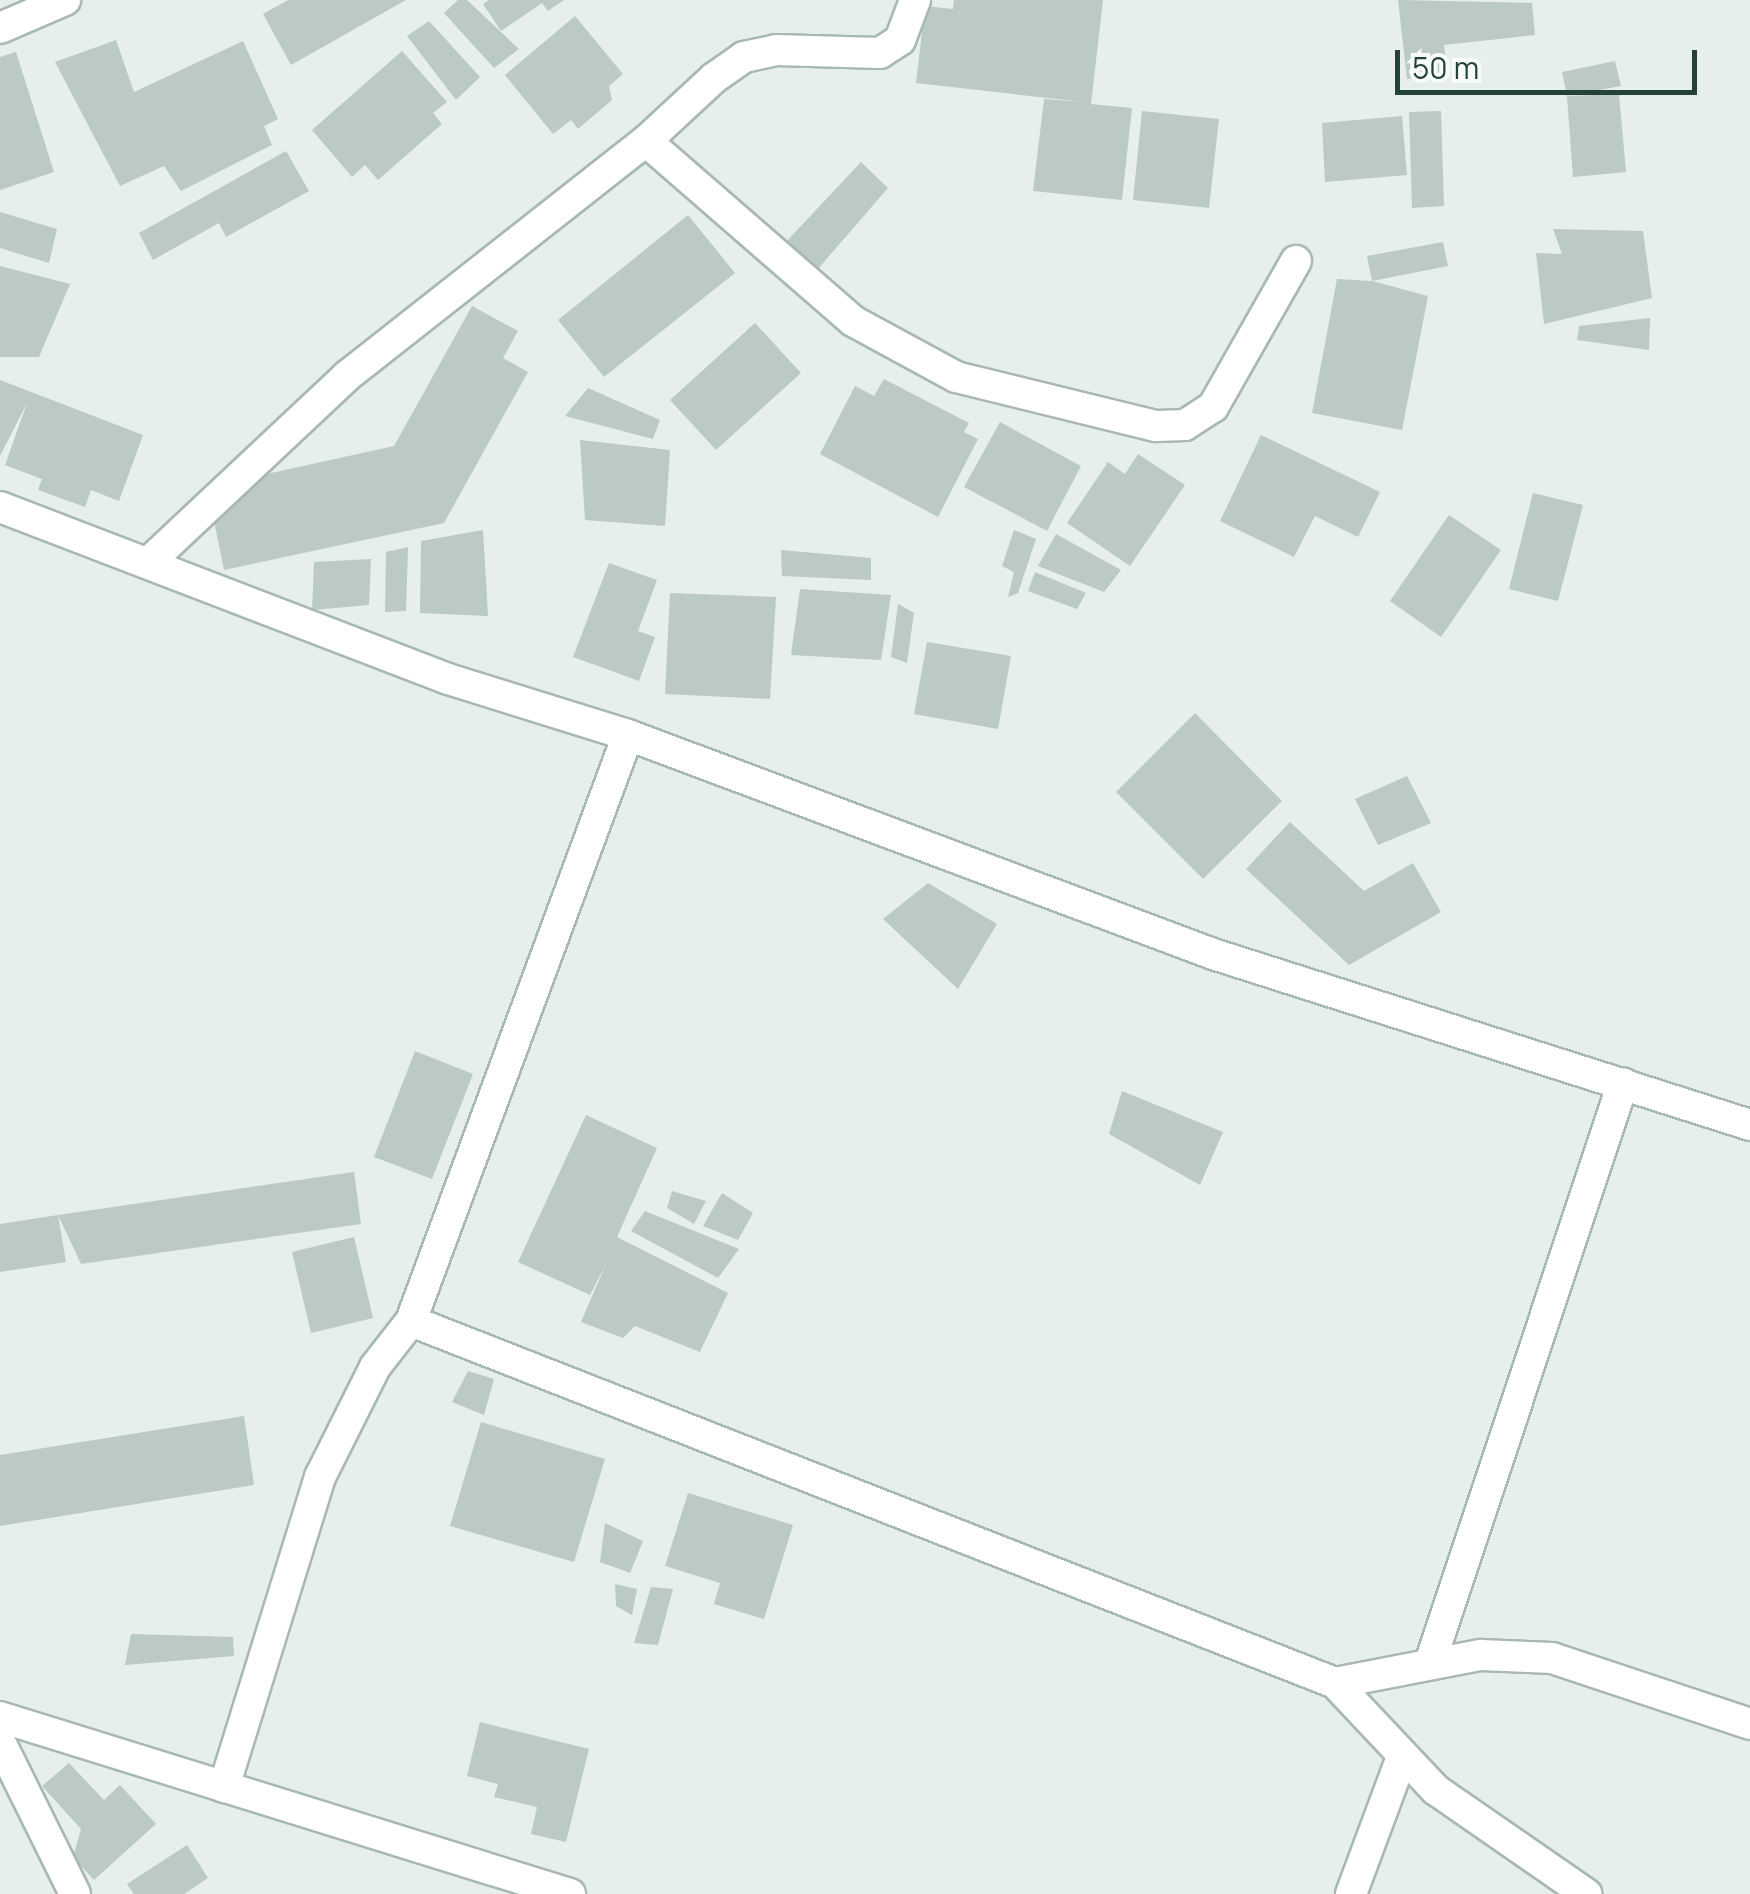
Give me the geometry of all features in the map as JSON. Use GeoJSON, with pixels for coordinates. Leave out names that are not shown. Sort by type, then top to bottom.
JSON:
{"type":"FeatureCollection","features":[{"type":"Feature","properties":{"kind":"street"},"geometry":{"type":"LineString","coordinates":[[0,28],[65,0]]}},
{"type":"Feature","properties":{"kind":"street"},"geometry":{"type":"LineString","coordinates":[[148,563],[347,376],[646,142],[744,56],[880,53],[900,40],[915,0]]}},
{"type":"Feature","properties":{"kind":"street"},"geometry":{"type":"LineString","coordinates":[[646,142],[853,321],[956,377],[1156,426],[1184,425],[1214,407],[1296,261]]}},
{"type":"Feature","properties":{"kind":"street"},"geometry":{"type":"LineString","coordinates":[[0,507],[448,679],[628,735],[1213,954],[1750,1125]]}},
{"type":"Feature","properties":{"kind":"street"},"geometry":{"type":"LineString","coordinates":[[224,1786],[320,1477],[375,1367],[411,1321],[628,735]]}},
{"type":"Feature","properties":{"kind":"street"},"geometry":{"type":"LineString","coordinates":[[1430,1663],[1622,1083]]}},
{"type":"Feature","properties":{"kind":"street"},"geometry":{"type":"LineString","coordinates":[[411,1321],[1335,1683],[1436,1790],[1586,1894]]}},
{"type":"Feature","properties":{"kind":"street"},"geometry":{"type":"LineString","coordinates":[[1335,1683],[1430,1663],[1552,1658],[1750,1724]]}},
{"type":"Feature","properties":{"kind":"street"},"geometry":{"type":"LineString","coordinates":[[0,1717],[570,1894]]}},
{"type":"Feature","properties":{"kind":"street"},"geometry":{"type":"LineString","coordinates":[[0,1742],[75,1894]]}},
{"type":"Feature","properties":{"kind":"street"},"geometry":{"type":"LineString","coordinates":[[1351,1894],[1402,1756]]}},
{"type":"Feature","properties":{"kind":"building"},"geometry":{"type":"Polygon","coordinates":[[[288,0],[406,0],[291,65],[263,14],[288,0]]]}},
{"type":"Feature","properties":{"kind":"building"},"geometry":{"type":"Polygon","coordinates":[[[458,0],[467,0],[519,49],[494,68],[444,13],[458,0]]]}},
{"type":"Feature","properties":{"kind":"building"},"geometry":{"type":"Polygon","coordinates":[[[489,0],[564,0],[548,11],[542,3],[501,31],[483,4],[489,0]]]}},
{"type":"Feature","properties":{"kind":"building"},"geometry":{"type":"Polygon","coordinates":[[[954,0],[1103,0],[1091,104],[1132,108],[1122,200],[1033,191],[1044,99],[1083,102],[916,83],[925,6],[953,9],[954,0]]]}},
{"type":"Feature","properties":{"kind":"building"},"geometry":{"type":"Polygon","coordinates":[[[1398,0],[1532,3],[1535,35],[1444,45],[1447,74],[1407,79],[1398,0]]]}},
{"type":"Feature","properties":{"kind":"building"},"geometry":{"type":"Polygon","coordinates":[[[575,16],[623,74],[609,86],[612,100],[578,129],[571,120],[553,134],[505,75],[575,16]]]}},
{"type":"Feature","properties":{"kind":"building"},"geometry":{"type":"Polygon","coordinates":[[[429,21],[480,77],[456,100],[407,36],[429,21]]]}},
{"type":"Feature","properties":{"kind":"building"},"geometry":{"type":"Polygon","coordinates":[[[116,40],[134,92],[243,41],[278,119],[264,126],[272,145],[181,191],[164,166],[120,186],[55,62],[116,40]]]}},
{"type":"Feature","properties":{"kind":"building"},"geometry":{"type":"Polygon","coordinates":[[[402,51],[447,102],[433,113],[442,124],[378,180],[365,165],[352,177],[312,130],[402,51]]]}},
{"type":"Feature","properties":{"kind":"building"},"geometry":{"type":"Polygon","coordinates":[[[16,52],[54,172],[0,190],[0,57],[16,52]]]}},
{"type":"Feature","properties":{"kind":"building"},"geometry":{"type":"Polygon","coordinates":[[[1615,61],[1621,86],[1567,96],[1562,72],[1615,61]]]}},
{"type":"Feature","properties":{"kind":"building"},"geometry":{"type":"Polygon","coordinates":[[[1619,94],[1626,172],[1573,177],[1567,96],[1619,94]]]}},
{"type":"Feature","properties":{"kind":"building"},"geometry":{"type":"Polygon","coordinates":[[[1142,111],[1219,119],[1209,208],[1133,200],[1142,111]]]}},
{"type":"Feature","properties":{"kind":"building"},"geometry":{"type":"Polygon","coordinates":[[[1441,111],[1444,206],[1412,208],[1409,112],[1441,111]]]}},
{"type":"Feature","properties":{"kind":"building"},"geometry":{"type":"Polygon","coordinates":[[[1402,116],[1407,175],[1325,182],[1322,123],[1402,116]]]}},
{"type":"Feature","properties":{"kind":"building"},"geometry":{"type":"Polygon","coordinates":[[[286,151],[309,191],[226,237],[219,223],[153,260],[139,233],[286,151]]]}},
{"type":"Feature","properties":{"kind":"building"},"geometry":{"type":"Polygon","coordinates":[[[861,162],[888,188],[817,270],[784,244],[861,162]]]}},
{"type":"Feature","properties":{"kind":"building"},"geometry":{"type":"Polygon","coordinates":[[[0,212],[57,229],[49,263],[0,248],[0,212]]]}},
{"type":"Feature","properties":{"kind":"building"},"geometry":{"type":"Polygon","coordinates":[[[688,215],[735,273],[604,377],[558,320],[688,215]]]}},
{"type":"Feature","properties":{"kind":"building"},"geometry":{"type":"Polygon","coordinates":[[[1553,229],[1643,231],[1652,298],[1544,324],[1536,253],[1562,254],[1553,229]]]}},
{"type":"Feature","properties":{"kind":"building"},"geometry":{"type":"Polygon","coordinates":[[[1443,242],[1448,266],[1372,281],[1367,256],[1443,242]]]}},
{"type":"Feature","properties":{"kind":"building"},"geometry":{"type":"Polygon","coordinates":[[[0,266],[70,284],[39,357],[0,357],[0,266]]]}},
{"type":"Feature","properties":{"kind":"building"},"geometry":{"type":"Polygon","coordinates":[[[1337,279],[1372,281],[1428,296],[1402,430],[1312,413],[1337,279]]]}},
{"type":"Feature","properties":{"kind":"building"},"geometry":{"type":"Polygon","coordinates":[[[472,306],[518,331],[503,358],[528,372],[444,523],[224,570],[207,487],[394,446],[472,306]]]}},
{"type":"Feature","properties":{"kind":"building"},"geometry":{"type":"Polygon","coordinates":[[[1650,318],[1649,350],[1577,340],[1579,326],[1650,318]]]}},
{"type":"Feature","properties":{"kind":"building"},"geometry":{"type":"Polygon","coordinates":[[[755,323],[801,373],[716,450],[670,400],[755,323]]]}},
{"type":"Feature","properties":{"kind":"building"},"geometry":{"type":"Polygon","coordinates":[[[884,379],[969,423],[964,432],[978,439],[938,517],[820,454],[855,386],[874,396],[884,379]]]}},
{"type":"Feature","properties":{"kind":"building"},"geometry":{"type":"Polygon","coordinates":[[[0,380],[143,435],[119,501],[91,490],[85,507],[38,490],[42,479],[5,465],[27,403],[0,456],[0,380]]]}},
{"type":"Feature","properties":{"kind":"building"},"geometry":{"type":"Polygon","coordinates":[[[588,388],[660,420],[653,439],[565,416],[588,388]]]}},
{"type":"Feature","properties":{"kind":"building"},"geometry":{"type":"Polygon","coordinates":[[[1000,422],[1081,466],[1047,531],[964,487],[1000,422]]]}},
{"type":"Feature","properties":{"kind":"building"},"geometry":{"type":"Polygon","coordinates":[[[1261,435],[1380,492],[1358,537],[1315,516],[1294,557],[1220,521],[1261,435]]]}},
{"type":"Feature","properties":{"kind":"building"},"geometry":{"type":"Polygon","coordinates":[[[580,440],[670,450],[665,526],[585,520],[580,440]]]}},
{"type":"Feature","properties":{"kind":"building"},"geometry":{"type":"Polygon","coordinates":[[[1138,454],[1185,485],[1130,566],[1067,523],[1108,462],[1125,474],[1138,454]]]}},
{"type":"Feature","properties":{"kind":"building"},"geometry":{"type":"Polygon","coordinates":[[[1533,493],[1583,505],[1558,601],[1509,589],[1533,493]]]}},
{"type":"Feature","properties":{"kind":"building"},"geometry":{"type":"Polygon","coordinates":[[[1449,515],[1501,550],[1441,637],[1390,601],[1449,515]]]}},
{"type":"Feature","properties":{"kind":"building"},"geometry":{"type":"Polygon","coordinates":[[[483,530],[488,616],[420,613],[421,541],[483,530]]]}},
{"type":"Feature","properties":{"kind":"building"},"geometry":{"type":"Polygon","coordinates":[[[1014,530],[1036,539],[1018,593],[1008,597],[1014,572],[1002,566],[1014,530]]]}},
{"type":"Feature","properties":{"kind":"building"},"geometry":{"type":"Polygon","coordinates":[[[1056,534],[1121,570],[1104,592],[1038,566],[1056,534]]]}},
{"type":"Feature","properties":{"kind":"building"},"geometry":{"type":"Polygon","coordinates":[[[408,547],[406,611],[385,612],[386,552],[408,547]]]}},
{"type":"Feature","properties":{"kind":"building"},"geometry":{"type":"Polygon","coordinates":[[[781,550],[871,558],[871,580],[782,576],[781,550]]]}},
{"type":"Feature","properties":{"kind":"building"},"geometry":{"type":"Polygon","coordinates":[[[371,559],[369,605],[312,610],[314,562],[371,559]]]}},
{"type":"Feature","properties":{"kind":"building"},"geometry":{"type":"Polygon","coordinates":[[[609,563],[657,580],[638,631],[655,637],[639,681],[573,657],[609,563]]]}},
{"type":"Feature","properties":{"kind":"building"},"geometry":{"type":"Polygon","coordinates":[[[1035,572],[1086,593],[1077,609],[1028,591],[1035,572]]]}},
{"type":"Feature","properties":{"kind":"building"},"geometry":{"type":"Polygon","coordinates":[[[800,589],[891,595],[881,660],[791,655],[800,589]]]}},
{"type":"Feature","properties":{"kind":"building"},"geometry":{"type":"Polygon","coordinates":[[[670,593],[776,597],[770,699],[665,694],[670,593]]]}},
{"type":"Feature","properties":{"kind":"building"},"geometry":{"type":"Polygon","coordinates":[[[898,604],[914,613],[907,663],[891,657],[898,604]]]}},
{"type":"Feature","properties":{"kind":"building"},"geometry":{"type":"Polygon","coordinates":[[[927,642],[1011,656],[998,729],[914,714],[927,642]]]}},
{"type":"Feature","properties":{"kind":"building"},"geometry":{"type":"Polygon","coordinates":[[[1195,713],[1282,801],[1203,879],[1116,792],[1195,713]]]}},
{"type":"Feature","properties":{"kind":"building"},"geometry":{"type":"Polygon","coordinates":[[[1407,776],[1431,823],[1378,845],[1355,799],[1407,776]]]}},
{"type":"Feature","properties":{"kind":"building"},"geometry":{"type":"Polygon","coordinates":[[[1290,822],[1364,891],[1413,863],[1441,912],[1349,965],[1246,869],[1290,822]]]}},
{"type":"Feature","properties":{"kind":"building"},"geometry":{"type":"Polygon","coordinates":[[[928,883],[997,924],[958,989],[883,919],[928,883]]]}},
{"type":"Feature","properties":{"kind":"building"},"geometry":{"type":"Polygon","coordinates":[[[415,1051],[473,1074],[432,1179],[374,1157],[415,1051]]]}},
{"type":"Feature","properties":{"kind":"building"},"geometry":{"type":"Polygon","coordinates":[[[1122,1091],[1223,1132],[1200,1185],[1109,1134],[1122,1091]]]}},
{"type":"Feature","properties":{"kind":"building"},"geometry":{"type":"Polygon","coordinates":[[[586,1115],[657,1148],[617,1237],[728,1293],[700,1352],[635,1326],[623,1338],[581,1322],[606,1264],[590,1295],[518,1262],[586,1115]]]}},
{"type":"Feature","properties":{"kind":"building"},"geometry":{"type":"Polygon","coordinates":[[[354,1172],[361,1224],[81,1264],[58,1215],[354,1172]]]}},
{"type":"Feature","properties":{"kind":"building"},"geometry":{"type":"Polygon","coordinates":[[[672,1191],[706,1201],[694,1224],[667,1208],[672,1191]]]}},
{"type":"Feature","properties":{"kind":"building"},"geometry":{"type":"Polygon","coordinates":[[[722,1193],[753,1213],[738,1240],[703,1226],[722,1193]]]}},
{"type":"Feature","properties":{"kind":"building"},"geometry":{"type":"Polygon","coordinates":[[[645,1211],[739,1249],[718,1278],[631,1231],[645,1211]]]}},
{"type":"Feature","properties":{"kind":"building"},"geometry":{"type":"Polygon","coordinates":[[[58,1215],[66,1262],[0,1272],[0,1224],[58,1215]]]}},
{"type":"Feature","properties":{"kind":"building"},"geometry":{"type":"Polygon","coordinates":[[[354,1237],[373,1318],[311,1333],[292,1252],[354,1237]]]}},
{"type":"Feature","properties":{"kind":"building"},"geometry":{"type":"Polygon","coordinates":[[[468,1371],[494,1379],[484,1415],[452,1402],[468,1371]]]}},
{"type":"Feature","properties":{"kind":"building"},"geometry":{"type":"Polygon","coordinates":[[[244,1416],[254,1485],[0,1526],[0,1455],[244,1416]]]}},
{"type":"Feature","properties":{"kind":"building"},"geometry":{"type":"Polygon","coordinates":[[[481,1422],[605,1459],[574,1562],[450,1526],[481,1422]]]}},
{"type":"Feature","properties":{"kind":"building"},"geometry":{"type":"Polygon","coordinates":[[[688,1493],[793,1525],[764,1619],[714,1604],[720,1583],[665,1566],[688,1493]]]}},
{"type":"Feature","properties":{"kind":"building"},"geometry":{"type":"Polygon","coordinates":[[[605,1523],[643,1541],[630,1573],[600,1562],[605,1523]]]}},
{"type":"Feature","properties":{"kind":"building"},"geometry":{"type":"Polygon","coordinates":[[[615,1584],[637,1589],[632,1615],[616,1606],[615,1584]]]}},
{"type":"Feature","properties":{"kind":"building"},"geometry":{"type":"Polygon","coordinates":[[[651,1587],[673,1589],[658,1645],[634,1643],[651,1587]]]}},
{"type":"Feature","properties":{"kind":"building"},"geometry":{"type":"Polygon","coordinates":[[[131,1634],[233,1637],[234,1656],[125,1665],[131,1634]]]}},
{"type":"Feature","properties":{"kind":"building"},"geometry":{"type":"Polygon","coordinates":[[[480,1722],[589,1749],[566,1842],[531,1834],[537,1807],[494,1797],[498,1784],[467,1776],[480,1722]]]}},
{"type":"Feature","properties":{"kind":"building"},"geometry":{"type":"Polygon","coordinates":[[[69,1763],[104,1800],[120,1785],[156,1824],[94,1880],[73,1857],[81,1829],[42,1786],[69,1763]]]}},
{"type":"Feature","properties":{"kind":"building"},"geometry":{"type":"Polygon","coordinates":[[[187,1845],[208,1878],[184,1894],[134,1894],[127,1884],[187,1845]]]}}]}
